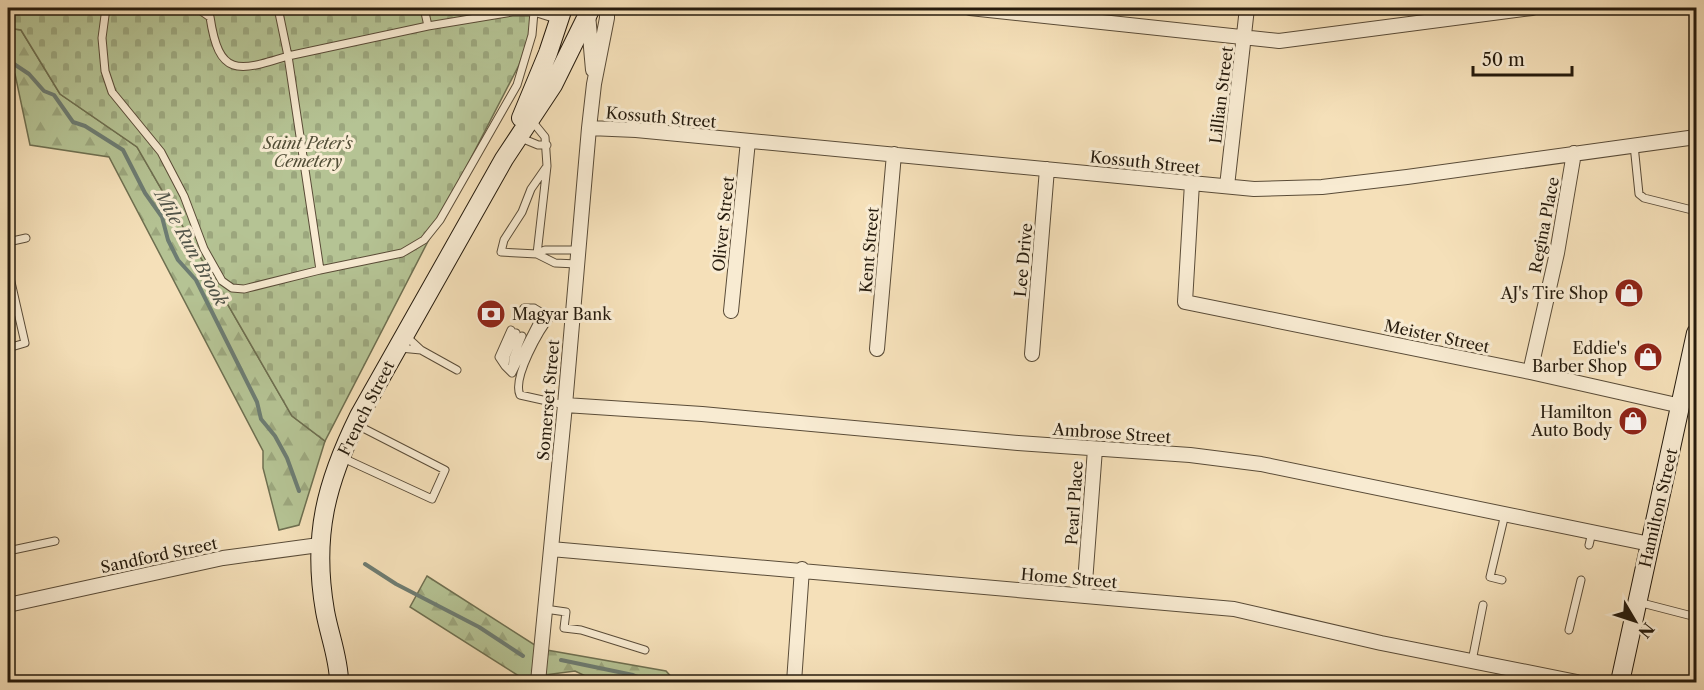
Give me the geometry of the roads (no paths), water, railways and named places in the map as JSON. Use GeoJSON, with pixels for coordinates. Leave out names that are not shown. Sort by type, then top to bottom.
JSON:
{"type":"FeatureCollection","features":[{"type":"Feature","properties":{"kind":"main road","name":"French Street"},"geometry":{"type":"LineString","coordinates":[[339,682],[320,582],[319,545],[325,509],[341,457],[355,424],[504,159],[553,85],[589,9]]}},
{"type":"Feature","properties":{"kind":"main road","name":"French Street"},"geometry":{"type":"LineString","coordinates":[[504,159],[548,53],[561,14]]}},
{"type":"Feature","properties":{"kind":"main road","name":"Hamilton Street"},"geometry":{"type":"LineString","coordinates":[[1620,682],[1696,342]]}},
{"type":"Feature","properties":{"kind":"street","name":"Somerset Street"},"geometry":{"type":"LineString","coordinates":[[538,682],[589,128],[607,8]]}},
{"type":"Feature","properties":{"kind":"street"},"geometry":{"type":"LineString","coordinates":[[970,8],[1279,41],[1532,8]]}},
{"type":"Feature","properties":{"kind":"street","name":"Lillian Street"},"geometry":{"type":"LineString","coordinates":[[1227,186],[1247,8]]}},
{"type":"Feature","properties":{"kind":"street","name":"Somerset Street"},"geometry":{"type":"LineString","coordinates":[[589,9],[594,84]]}},
{"type":"Feature","properties":{"kind":"street","name":"Kossuth Street"},"geometry":{"type":"LineString","coordinates":[[589,128],[636,130],[1254,189],[1322,187],[1696,137]]}},
{"type":"Feature","properties":{"kind":"street","name":"Oliver Street"},"geometry":{"type":"LineString","coordinates":[[731,311],[748,141]]}},
{"type":"Feature","properties":{"kind":"street","name":"Regina Place"},"geometry":{"type":"LineString","coordinates":[[1530,372],[1557,253],[1574,153]]}},
{"type":"Feature","properties":{"kind":"street","name":"Kent Street"},"geometry":{"type":"LineString","coordinates":[[878,349],[894,154]]}},
{"type":"Feature","properties":{"kind":"street","name":"Lee Drive"},"geometry":{"type":"LineString","coordinates":[[1032,354],[1047,169]]}},
{"type":"Feature","properties":{"kind":"street","name":"Meister Street"},"geometry":{"type":"LineString","coordinates":[[1192,183],[1185,302],[1530,372],[1681,406]]}},
{"type":"Feature","properties":{"kind":"street","name":"Ambrose Street"},"geometry":{"type":"LineString","coordinates":[[565,405],[702,414],[1095,449],[1190,455],[1261,464],[1505,514],[1590,538],[1650,544]]}},
{"type":"Feature","properties":{"kind":"street","name":"Pearl Place"},"geometry":{"type":"LineString","coordinates":[[1084,596],[1095,449]]}},
{"type":"Feature","properties":{"kind":"street","name":"Sandford Street"},"geometry":{"type":"LineString","coordinates":[[8,604],[223,558],[319,545]]}},
{"type":"Feature","properties":{"kind":"street","name":"Home Street"},"geometry":{"type":"LineString","coordinates":[[551,549],[802,569],[1234,609],[1472,661],[1559,673],[1577,682]]}},
{"type":"Feature","properties":{"kind":"street"},"geometry":{"type":"LineString","coordinates":[[794,682],[802,569]]}},
{"type":"Feature","properties":{"kind":"lane"},"geometry":{"type":"LineString","coordinates":[[106,8],[102,38],[105,71],[112,92],[161,152],[184,196],[204,249],[222,281],[232,288],[244,289],[402,253],[424,240],[440,220],[517,85],[532,35],[534,10]]}},
{"type":"Feature","properties":{"kind":"lane"},"geometry":{"type":"LineString","coordinates":[[197,8],[210,16]]}},
{"type":"Feature","properties":{"kind":"lane"},"geometry":{"type":"LineString","coordinates":[[215,8],[210,16],[218,50],[227,62],[239,68],[258,66],[288,56],[428,26],[534,10],[561,14]]}},
{"type":"Feature","properties":{"kind":"lane"},"geometry":{"type":"LineString","coordinates":[[278,8],[288,56],[320,270]]}},
{"type":"Feature","properties":{"kind":"lane"},"geometry":{"type":"LineString","coordinates":[[424,8],[428,26]]}},
{"type":"Feature","properties":{"kind":"lane"},"geometry":{"type":"LineString","coordinates":[[531,119],[545,137],[547,144],[547,166],[537,254]]}},
{"type":"Feature","properties":{"kind":"lane"},"geometry":{"type":"LineString","coordinates":[[519,137],[538,145],[547,144]]}},
{"type":"Feature","properties":{"kind":"lane"},"geometry":{"type":"LineString","coordinates":[[1634,145],[1639,194],[1644,198],[1696,211]]}},
{"type":"Feature","properties":{"kind":"lane"},"geometry":{"type":"LineString","coordinates":[[547,166],[531,189],[522,212],[504,240],[501,252],[537,254],[545,250],[578,250]]}},
{"type":"Feature","properties":{"kind":"lane"},"geometry":{"type":"LineString","coordinates":[[8,242],[26,238]]}},
{"type":"Feature","properties":{"kind":"lane"},"geometry":{"type":"LineString","coordinates":[[537,254],[546,260],[577,264]]}},
{"type":"Feature","properties":{"kind":"lane"},"geometry":{"type":"LineString","coordinates":[[8,269],[25,343],[8,348]]}},
{"type":"Feature","properties":{"kind":"lane"},"geometry":{"type":"LineString","coordinates":[[543,312],[527,315],[524,308],[543,312],[571,319]]}},
{"type":"Feature","properties":{"kind":"lane"},"geometry":{"type":"LineString","coordinates":[[512,373],[543,312]]}},
{"type":"Feature","properties":{"kind":"lane"},"geometry":{"type":"LineString","coordinates":[[543,312],[535,343],[518,380],[518,392],[520,395],[565,405]]}},
{"type":"Feature","properties":{"kind":"lane"},"geometry":{"type":"LineString","coordinates":[[512,373],[517,333],[506,356],[505,366],[518,380]]}},
{"type":"Feature","properties":{"kind":"lane"},"geometry":{"type":"LineString","coordinates":[[401,341],[457,370]]}},
{"type":"Feature","properties":{"kind":"lane"},"geometry":{"type":"LineString","coordinates":[[401,341],[421,350]]}},
{"type":"Feature","properties":{"kind":"lane"},"geometry":{"type":"LineString","coordinates":[[341,457],[432,499],[445,470],[355,424]]}},
{"type":"Feature","properties":{"kind":"lane"},"geometry":{"type":"LineString","coordinates":[[1502,580],[1490,578],[1505,514]]}},
{"type":"Feature","properties":{"kind":"lane"},"geometry":{"type":"LineString","coordinates":[[8,551],[55,541]]}},
{"type":"Feature","properties":{"kind":"lane"},"geometry":{"type":"LineString","coordinates":[[1569,630],[1581,580]]}},
{"type":"Feature","properties":{"kind":"lane"},"geometry":{"type":"LineString","coordinates":[[1638,602],[1696,617]]}},
{"type":"Feature","properties":{"kind":"lane"},"geometry":{"type":"LineString","coordinates":[[1472,661],[1483,605]]}},
{"type":"Feature","properties":{"kind":"lane"},"geometry":{"type":"LineString","coordinates":[[545,609],[566,612],[564,628],[581,630],[645,650]]}},
{"type":"Feature","properties":{"kind":"waterway","name":"Mile Run Brook"},"geometry":{"type":"LineString","coordinates":[[8,60],[29,74],[44,91],[54,95],[73,122],[85,126],[123,150],[145,193],[162,217],[168,240],[178,260],[196,280],[257,402],[261,419],[275,436],[287,458],[299,491]]}},
{"type":"Feature","properties":{"kind":"waterway","name":"Mile Run Brook"},"geometry":{"type":"LineString","coordinates":[[365,564],[396,584],[479,627],[523,656]]}},
{"type":"Feature","properties":{"kind":"waterway","name":"Mile Run Brook"},"geometry":{"type":"LineString","coordinates":[[561,660],[633,675],[651,682]]}},
{"type":"Feature","properties":{"kind":"place","name":"AJ's Tire Shop"},"geometry":{"type":"Point","coordinates":[1629,293]}},
{"type":"Feature","properties":{"kind":"place","name":"Magyar Bank"},"geometry":{"type":"Point","coordinates":[491,314]}},
{"type":"Feature","properties":{"kind":"place","name":"Eddie's Barber Shop"},"geometry":{"type":"Point","coordinates":[1648,357]}},
{"type":"Feature","properties":{"kind":"place","name":"Hamilton Auto Body"},"geometry":{"type":"Point","coordinates":[1633,421]}},
{"type":"Feature","properties":{"kind":"park label","name":"Saint Peter's Cemetery"},"geometry":{"type":"Point","coordinates":[308,152]}}]}
